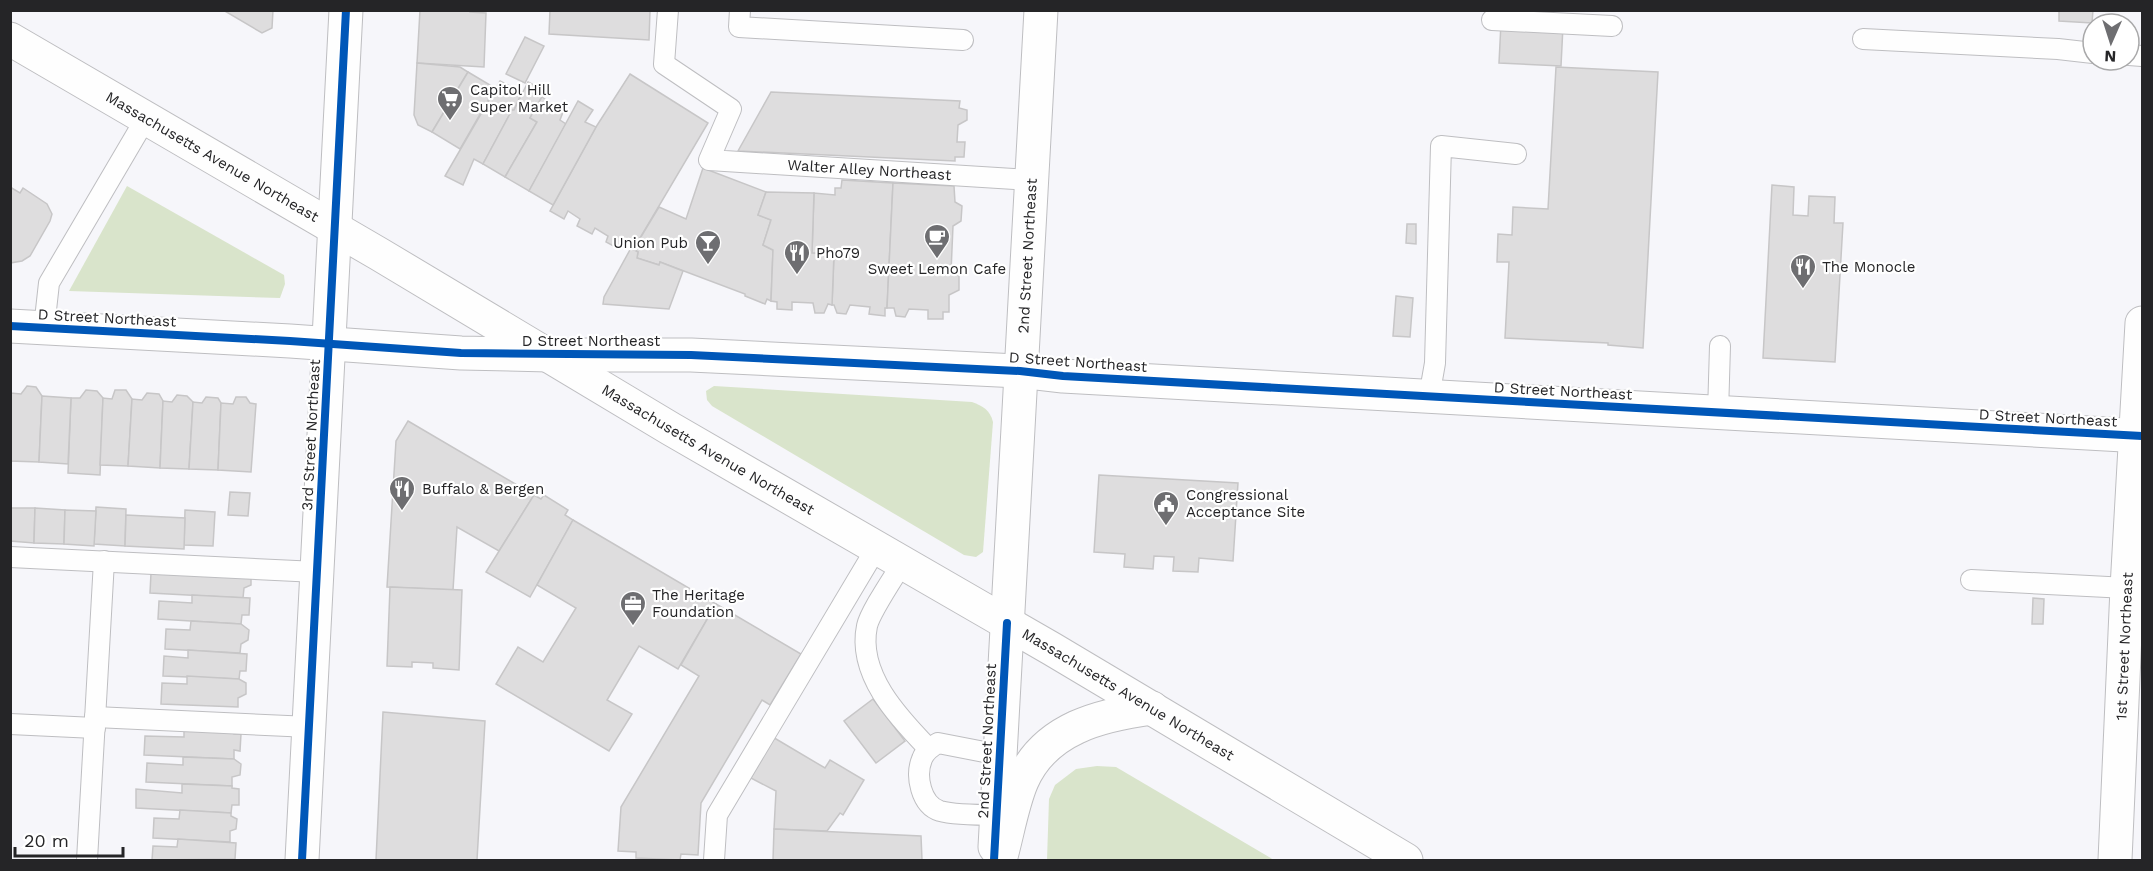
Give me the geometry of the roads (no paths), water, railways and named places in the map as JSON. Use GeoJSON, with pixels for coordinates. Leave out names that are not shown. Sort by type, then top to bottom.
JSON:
{"type":"FeatureCollection","features":[{"type":"Feature","properties":{"kind":"street","name":"3rd Street Northeast"},"geometry":{"type":"LineString","coordinates":[[302,861],[346,10]]}},
{"type":"Feature","properties":{"kind":"street","name":"2nd Street Northeast"},"geometry":{"type":"LineString","coordinates":[[994,861],[1041,10]]}},
{"type":"Feature","properties":{"kind":"street","name":"Massachusetts Avenue Northeast"},"geometry":{"type":"LineString","coordinates":[[10,39],[549,355],[670,429],[1152,708],[1406,861]]}},
{"type":"Feature","properties":{"kind":"street","name":"1st Street Northeast"},"geometry":{"type":"LineString","coordinates":[[2115,861],[2127,588],[2139,436],[2142,323]]}},
{"type":"Feature","properties":{"kind":"street","name":"D Street Northeast"},"geometry":{"type":"LineString","coordinates":[[10,326],[329,343],[461,353],[691,356],[1020,371],[1063,376],[2139,436]]}},
{"type":"Feature","properties":{"kind":"street"},"geometry":{"type":"LineString","coordinates":[[999,861],[1022,781],[1034,760],[1057,737],[1081,724],[1114,714],[1152,708]]}},
{"type":"Feature","properties":{"kind":"lane","name":"Walter Alley Northeast"},"geometry":{"type":"LineString","coordinates":[[668,10],[664,64],[731,109],[709,160],[1031,180]]}},
{"type":"Feature","properties":{"kind":"lane"},"geometry":{"type":"LineString","coordinates":[[740,10],[739,27],[963,40]]}},
{"type":"Feature","properties":{"kind":"lane"},"geometry":{"type":"LineString","coordinates":[[1492,20],[1612,26]]}},
{"type":"Feature","properties":{"kind":"lane"},"geometry":{"type":"LineString","coordinates":[[1863,39],[2081,52]]}},
{"type":"Feature","properties":{"kind":"lane"},"geometry":{"type":"LineString","coordinates":[[44,328],[49,283],[146,118]]}},
{"type":"Feature","properties":{"kind":"lane"},"geometry":{"type":"LineString","coordinates":[[1430,397],[1435,363],[1441,146],[1516,154]]}},
{"type":"Feature","properties":{"kind":"lane"},"geometry":{"type":"LineString","coordinates":[[1718,413],[1720,346]]}},
{"type":"Feature","properties":{"kind":"lane"},"geometry":{"type":"LineString","coordinates":[[890,555],[867,624],[864,650],[877,683],[895,713],[928,748]]}},
{"type":"Feature","properties":{"kind":"lane"},"geometry":{"type":"LineString","coordinates":[[714,861],[717,815],[890,555]]}},
{"type":"Feature","properties":{"kind":"lane"},"geometry":{"type":"LineString","coordinates":[[10,557],[317,572]]}},
{"type":"Feature","properties":{"kind":"lane"},"geometry":{"type":"LineString","coordinates":[[87,861],[104,561]]}},
{"type":"Feature","properties":{"kind":"lane"},"geometry":{"type":"LineString","coordinates":[[1971,580],[2127,588]]}},
{"type":"Feature","properties":{"kind":"lane"},"geometry":{"type":"LineString","coordinates":[[10,724],[95,722],[310,727]]}},
{"type":"Feature","properties":{"kind":"lane"},"geometry":{"type":"LineString","coordinates":[[996,815],[940,811],[927,802],[920,784],[920,766],[928,748],[938,743],[1000,755]]}},
{"type":"Feature","properties":{"kind":"place","name":"Capitol Hill Super Market"},"geometry":{"type":"Point","coordinates":[450,122]}},
{"type":"Feature","properties":{"kind":"place","name":"Sweet Lemon Cafe"},"geometry":{"type":"Point","coordinates":[937,260]}},
{"type":"Feature","properties":{"kind":"place","name":"Union Pub"},"geometry":{"type":"Point","coordinates":[708,266]}},
{"type":"Feature","properties":{"kind":"place","name":"Pho79"},"geometry":{"type":"Point","coordinates":[797,276]}},
{"type":"Feature","properties":{"kind":"place","name":"The Monocle"},"geometry":{"type":"Point","coordinates":[1803,290]}},
{"type":"Feature","properties":{"kind":"place","name":"Buffalo & Bergen"},"geometry":{"type":"Point","coordinates":[402,512]}},
{"type":"Feature","properties":{"kind":"place","name":"Congressional Acceptance Site"},"geometry":{"type":"Point","coordinates":[1166,527]}},
{"type":"Feature","properties":{"kind":"place","name":"The Heritage Foundation"},"geometry":{"type":"Point","coordinates":[633,627]}}]}
